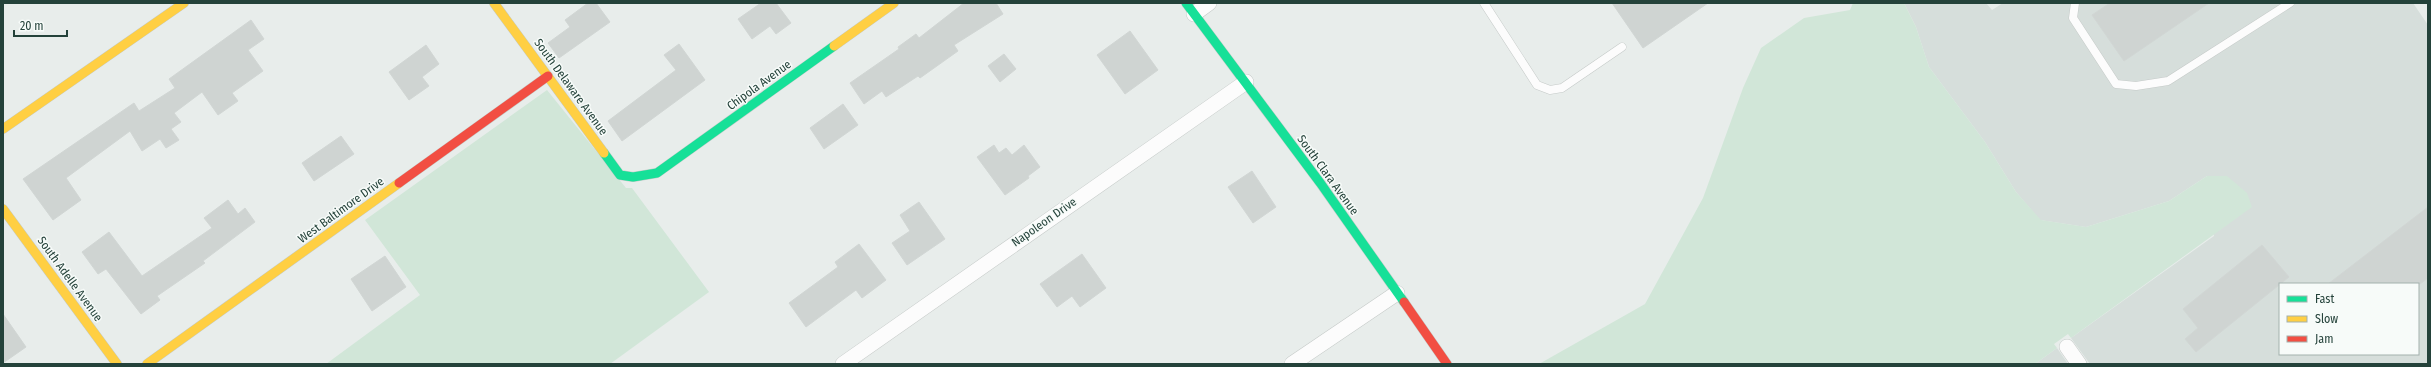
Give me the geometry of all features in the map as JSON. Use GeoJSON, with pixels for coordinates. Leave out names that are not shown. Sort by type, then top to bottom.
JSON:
{"type":"FeatureCollection","features":[{"type":"Feature","properties":{"kind":"street"},"geometry":{"type":"LineString","coordinates":[[3,129],[184,3]]}},
{"type":"Feature","properties":{"kind":"street","name":"South Delaware Avenue"},"geometry":{"type":"LineString","coordinates":[[494,3],[620,175],[633,177]]}},
{"type":"Feature","properties":{"kind":"street","name":"Chipola Avenue"},"geometry":{"type":"LineString","coordinates":[[633,177],[657,173],[894,3]]}},
{"type":"Feature","properties":{"kind":"street"},"geometry":{"type":"LineString","coordinates":[[1190,8],[1209,3]]}},
{"type":"Feature","properties":{"kind":"street","name":"South Clara Avenue"},"geometry":{"type":"LineString","coordinates":[[1190,8],[1246,82],[1447,364]]}},
{"type":"Feature","properties":{"kind":"street","name":"West Baltimore Drive"},"geometry":{"type":"LineString","coordinates":[[147,364],[548,76]]}},
{"type":"Feature","properties":{"kind":"street","name":"Napoleon Drive"},"geometry":{"type":"LineString","coordinates":[[843,364],[1246,82]]}},
{"type":"Feature","properties":{"kind":"street","name":"South Adelle Avenue"},"geometry":{"type":"LineString","coordinates":[[3,209],[117,364]]}},
{"type":"Feature","properties":{"kind":"street"},"geometry":{"type":"LineString","coordinates":[[1292,364],[1397,293]]}},
{"type":"Feature","properties":{"kind":"street"},"geometry":{"type":"LineString","coordinates":[[2067,347],[2079,364]]}},
{"type":"Feature","properties":{"kind":"lane"},"geometry":{"type":"LineString","coordinates":[[1484,3],[1537,85],[1550,90],[1562,88],[1622,47]]}},
{"type":"Feature","properties":{"kind":"lane"},"geometry":{"type":"LineString","coordinates":[[2076,3],[2073,18],[2116,84],[2136,86],[2168,81],[2290,3]]}},
{"type":"Feature","properties":{"kind":"shaded area"},"geometry":{"type":"Polygon","coordinates":[[[1904,3],[1986,3],[1992,10],[2003,3],[2413,3],[2428,25],[2428,364],[2090,364],[2071,338],[2214,236],[2207,176],[2169,201],[2086,227],[2040,220],[2016,192],[1985,142],[1929,67],[1916,27],[1904,3]]]}},
{"type":"Feature","properties":{"kind":"shaded area"},"geometry":{"type":"Polygon","coordinates":[[[2057,348],[2068,364],[2035,364],[2057,348]]]}},
{"type":"Feature","properties":{"kind":"green space"},"geometry":{"type":"Polygon","coordinates":[[[1853,3],[1904,3],[1916,27],[1929,67],[1985,142],[2016,192],[2041,220],[2086,227],[2169,201],[2207,176],[2227,176],[2247,193],[2252,207],[2071,338],[2068,334],[2054,344],[2057,348],[2035,364],[1539,364],[1645,304],[1703,198],[1743,88],[1761,48],[1804,18],[1850,10],[1853,3]]]}},
{"type":"Feature","properties":{"kind":"green space"},"geometry":{"type":"Polygon","coordinates":[[[547,90],[626,188],[632,188],[709,292],[610,364],[326,364],[420,295],[365,220],[547,90]]]}},
{"type":"Feature","properties":{"kind":"building"},"geometry":{"type":"Polygon","coordinates":[[[588,3],[596,3],[610,22],[559,58],[548,43],[570,27],[565,20],[588,3]]]}},
{"type":"Feature","properties":{"kind":"building"},"geometry":{"type":"Polygon","coordinates":[[[761,3],[776,3],[791,23],[776,34],[770,26],[752,39],[738,19],[761,3]]]}},
{"type":"Feature","properties":{"kind":"building"},"geometry":{"type":"Polygon","coordinates":[[[964,3],[996,3],[1003,14],[954,45],[958,51],[920,78],[918,76],[886,97],[882,91],[864,104],[850,83],[899,49],[898,47],[916,34],[919,38],[964,3]]]}},
{"type":"Feature","properties":{"kind":"building"},"geometry":{"type":"Polygon","coordinates":[[[1612,3],[1708,3],[1643,48],[1612,3]]]}},
{"type":"Feature","properties":{"kind":"building"},"geometry":{"type":"Polygon","coordinates":[[[2110,3],[2209,3],[2124,61],[2092,15],[2110,3]]]}},
{"type":"Feature","properties":{"kind":"building"},"geometry":{"type":"Polygon","coordinates":[[[251,20],[264,39],[248,50],[263,71],[232,93],[238,101],[218,115],[202,92],[174,113],[181,122],[171,129],[179,140],[166,148],[160,139],[142,151],[130,131],[66,178],[81,200],[53,220],[23,179],[134,103],[139,111],[175,88],[169,79],[251,20]]]}},
{"type":"Feature","properties":{"kind":"building"},"geometry":{"type":"Polygon","coordinates":[[[1130,31],[1158,70],[1125,94],[1097,55],[1130,31]]]}},
{"type":"Feature","properties":{"kind":"building"},"geometry":{"type":"Polygon","coordinates":[[[679,44],[705,80],[622,141],[608,121],[676,70],[664,55],[679,44]]]}},
{"type":"Feature","properties":{"kind":"building"},"geometry":{"type":"Polygon","coordinates":[[[426,45],[439,64],[422,77],[429,86],[409,100],[389,72],[426,45]]]}},
{"type":"Feature","properties":{"kind":"building"},"geometry":{"type":"Polygon","coordinates":[[[1004,54],[1016,69],[1000,82],[988,66],[1004,54]]]}},
{"type":"Feature","properties":{"kind":"building"},"geometry":{"type":"Polygon","coordinates":[[[843,104],[858,125],[824,149],[810,128],[843,104]]]}},
{"type":"Feature","properties":{"kind":"building"},"geometry":{"type":"Polygon","coordinates":[[[341,136],[354,154],[314,181],[302,163],[341,136]]]}},
{"type":"Feature","properties":{"kind":"building"},"geometry":{"type":"Polygon","coordinates":[[[994,145],[999,153],[1006,148],[1012,155],[1024,145],[1040,167],[1028,176],[1029,178],[1005,195],[977,157],[994,145]]]}},
{"type":"Feature","properties":{"kind":"building"},"geometry":{"type":"Polygon","coordinates":[[[1252,171],[1276,207],[1253,223],[1228,187],[1252,171]]]}},
{"type":"Feature","properties":{"kind":"building"},"geometry":{"type":"Polygon","coordinates":[[[228,200],[238,214],[245,208],[255,222],[203,261],[205,263],[157,296],[160,300],[141,314],[106,269],[98,274],[82,252],[109,232],[142,276],[212,228],[204,218],[228,200]]]}},
{"type":"Feature","properties":{"kind":"building"},"geometry":{"type":"Polygon","coordinates":[[[919,202],[945,239],[907,265],[892,243],[910,231],[900,215],[919,202]]]}},
{"type":"Feature","properties":{"kind":"building"},"geometry":{"type":"Polygon","coordinates":[[[2428,207],[2428,278],[2420,284],[2329,283],[2428,207]]]}},
{"type":"Feature","properties":{"kind":"building"},"geometry":{"type":"Polygon","coordinates":[[[859,244],[886,280],[862,298],[856,290],[806,327],[789,303],[838,267],[835,262],[859,244]]]}},
{"type":"Feature","properties":{"kind":"building"},"geometry":{"type":"Polygon","coordinates":[[[2262,245],[2289,277],[2282,283],[2279,283],[2279,285],[2196,352],[2185,339],[2198,328],[2183,309],[2262,245]]]}},
{"type":"Feature","properties":{"kind":"building"},"geometry":{"type":"Polygon","coordinates":[[[1082,254],[1106,288],[1080,307],[1072,296],[1057,307],[1040,284],[1082,254]]]}},
{"type":"Feature","properties":{"kind":"building"},"geometry":{"type":"Polygon","coordinates":[[[385,256],[406,287],[372,311],[351,279],[385,256]]]}},
{"type":"Feature","properties":{"kind":"building"},"geometry":{"type":"Polygon","coordinates":[[[3,314],[26,347],[3,363],[3,314]]]}},
{"type":"Feature","properties":{"kind":"traffic: fast"},"geometry":{"type":"LineString","coordinates":[[1186,3],[1321,184],[1404,302]]}},
{"type":"Feature","properties":{"kind":"traffic: fast"},"geometry":{"type":"LineString","coordinates":[[604,153],[620,175],[633,177],[657,173],[834,46]]}},
{"type":"Feature","properties":{"kind":"traffic: slow"},"geometry":{"type":"LineString","coordinates":[[3,129],[184,3]]}},
{"type":"Feature","properties":{"kind":"traffic: slow"},"geometry":{"type":"LineString","coordinates":[[494,3],[604,153]]}},
{"type":"Feature","properties":{"kind":"traffic: slow"},"geometry":{"type":"LineString","coordinates":[[834,46],[894,3]]}},
{"type":"Feature","properties":{"kind":"traffic: slow"},"geometry":{"type":"LineString","coordinates":[[147,364],[399,183]]}},
{"type":"Feature","properties":{"kind":"traffic: slow"},"geometry":{"type":"LineString","coordinates":[[3,209],[117,364]]}},
{"type":"Feature","properties":{"kind":"traffic: jam"},"geometry":{"type":"LineString","coordinates":[[399,183],[548,76]]}},
{"type":"Feature","properties":{"kind":"traffic: jam"},"geometry":{"type":"LineString","coordinates":[[1404,302],[1447,364]]}}]}
